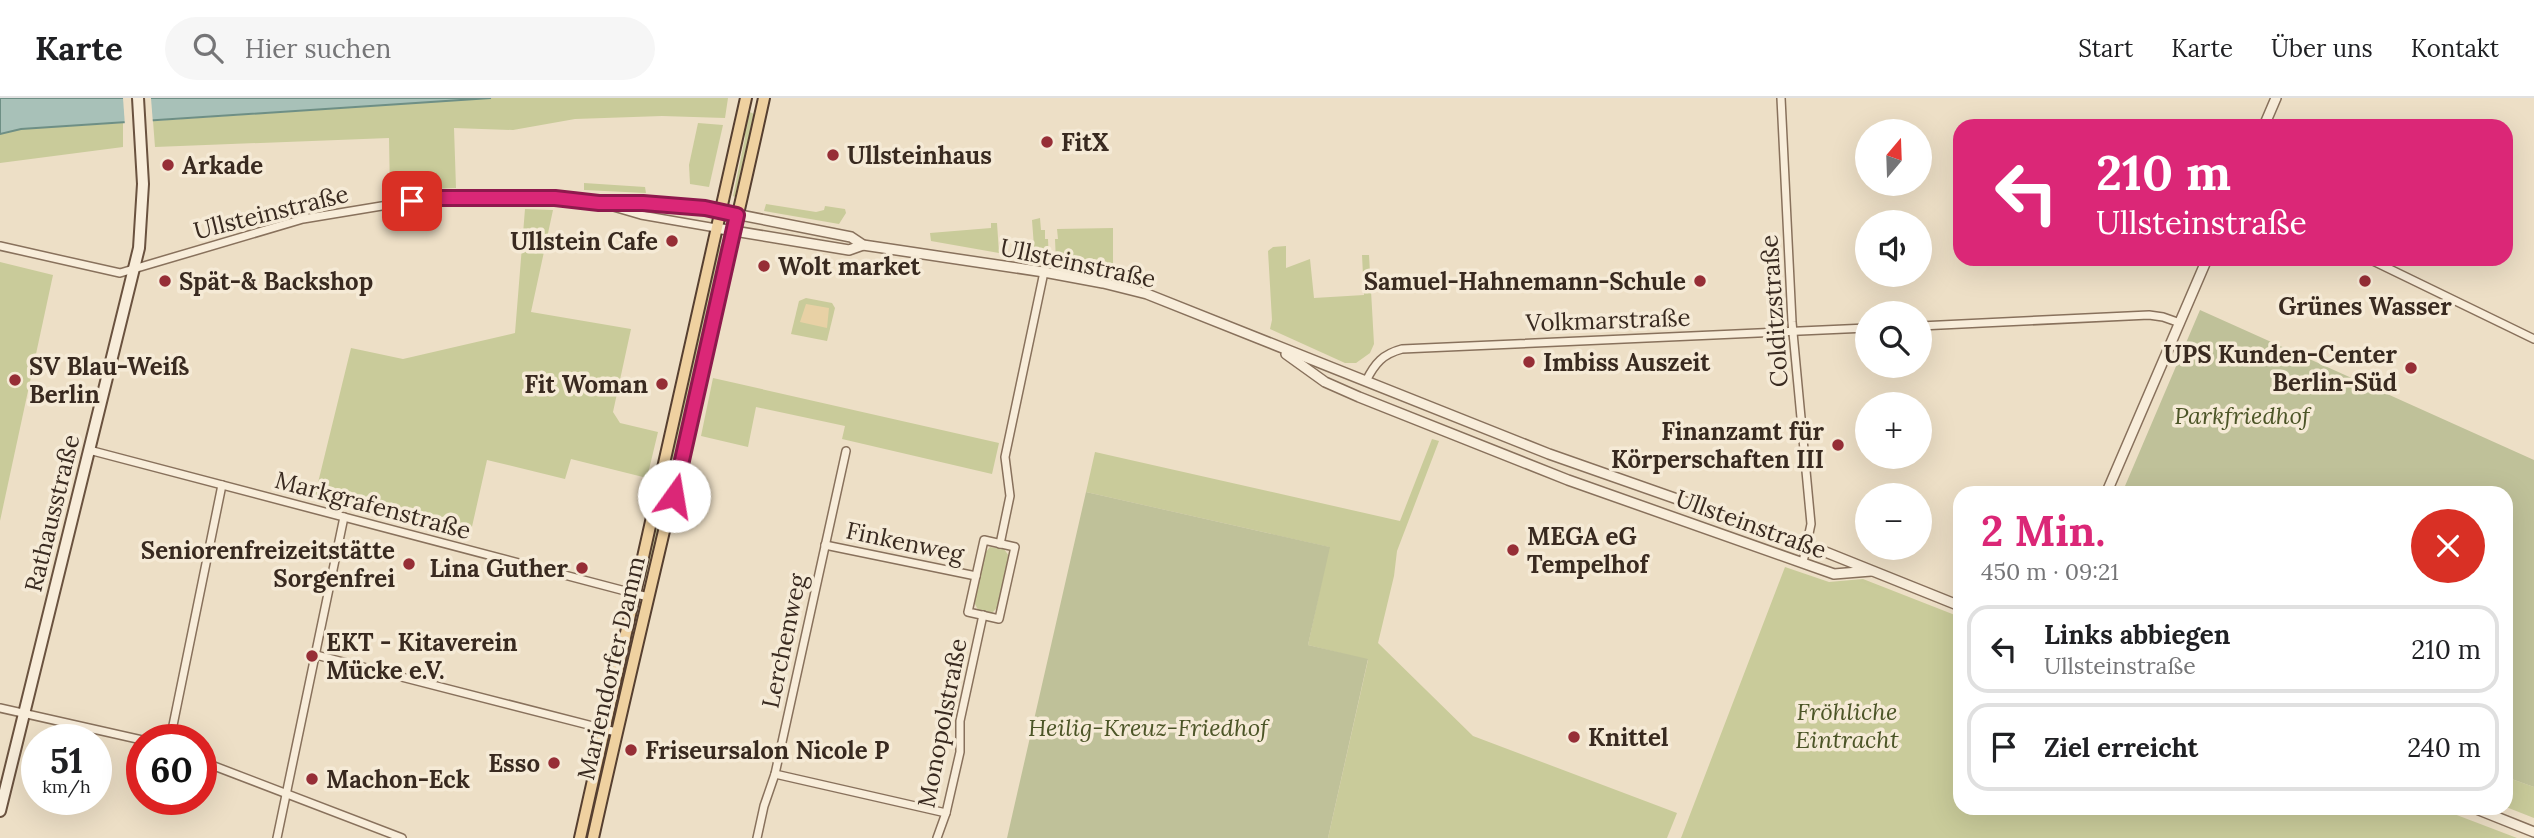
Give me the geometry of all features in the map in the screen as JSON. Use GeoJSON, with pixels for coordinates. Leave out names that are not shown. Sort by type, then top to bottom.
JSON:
{"type":"FeatureCollection","features":[{"type":"Feature","properties":{"kind":"main road","name":"Rathausstraße"},"geometry":{"type":"LineString","coordinates":[[0,811],[133,269],[141,225],[138,98]]}},
{"type":"Feature","properties":{"kind":"main road","name":"Mariendorfer Damm"},"geometry":{"type":"LineString","coordinates":[[593,838],[764,98]]}},
{"type":"Feature","properties":{"kind":"main road","name":"Mariendorfer Damm"},"geometry":{"type":"LineString","coordinates":[[579,838],[746,99]]}},
{"type":"Feature","properties":{"kind":"street","name":"Colditzstraße"},"geometry":{"type":"LineString","coordinates":[[1781,98],[1792,331],[1810,505],[1811,533],[1803,562]]}},
{"type":"Feature","properties":{"kind":"street"},"geometry":{"type":"LineString","coordinates":[[2267,119],[2276,98]]}},
{"type":"Feature","properties":{"kind":"street","name":"Ullsteinstraße"},"geometry":{"type":"LineString","coordinates":[[0,246],[114,273],[303,219],[430,198],[555,198],[720,211],[851,237],[863,245],[1044,272],[1147,294],[1549,454],[1808,545],[1953,604]]}},
{"type":"Feature","properties":{"kind":"street","name":"Ullsteinstraße"},"geometry":{"type":"LineString","coordinates":[[599,203],[641,215],[849,250],[863,245]]}},
{"type":"Feature","properties":{"kind":"street"},"geometry":{"type":"LineString","coordinates":[[2109,486],[2204,266]]}},
{"type":"Feature","properties":{"kind":"street"},"geometry":{"type":"LineString","coordinates":[[2383,266],[2534,339]]}},
{"type":"Feature","properties":{"kind":"street"},"geometry":{"type":"LineString","coordinates":[[1000,544],[1010,496],[1005,457],[1044,272]]}},
{"type":"Feature","properties":{"kind":"street"},"geometry":{"type":"LineString","coordinates":[[1932,325],[2149,316],[2163,317],[2180,323]]}},
{"type":"Feature","properties":{"kind":"street","name":"Volkmarstraße"},"geometry":{"type":"LineString","coordinates":[[1366,381],[1377,362],[1402,348],[1855,328]]}},
{"type":"Feature","properties":{"kind":"street","name":"Ullsteinstraße"},"geometry":{"type":"LineString","coordinates":[[1276,346],[1325,382],[1460,438],[1592,488],[1834,574],[1873,571]]}},
{"type":"Feature","properties":{"kind":"street"},"geometry":{"type":"LineString","coordinates":[[1359,397],[1366,381]]}},
{"type":"Feature","properties":{"kind":"street"},"geometry":{"type":"LineString","coordinates":[[1460,438],[1466,421]]}},
{"type":"Feature","properties":{"kind":"street","name":"Markgrafenstraße"},"geometry":{"type":"LineString","coordinates":[[89,450],[648,597]]}},
{"type":"Feature","properties":{"kind":"street","name":"Lerchenweg"},"geometry":{"type":"LineString","coordinates":[[757,838],[775,774],[846,452]]}},
{"type":"Feature","properties":{"kind":"street"},"geometry":{"type":"LineString","coordinates":[[173,724],[222,485]]}},
{"type":"Feature","properties":{"kind":"street"},"geometry":{"type":"LineString","coordinates":[[277,838],[344,517]]}},
{"type":"Feature","properties":{"kind":"street"},"geometry":{"type":"LineString","coordinates":[[1760,547],[1766,530]]}},
{"type":"Feature","properties":{"kind":"street","name":"Monopolstraße"},"geometry":{"type":"LineString","coordinates":[[984,540],[1000,544],[1015,547],[999,619],[968,612],[984,540]]}},
{"type":"Feature","properties":{"kind":"street","name":"Finkenweg"},"geometry":{"type":"LineString","coordinates":[[825,545],[976,576]]}},
{"type":"Feature","properties":{"kind":"street","name":"Monopolstraße"},"geometry":{"type":"LineString","coordinates":[[937,838],[946,813],[960,752],[960,721],[983,615]]}},
{"type":"Feature","properties":{"kind":"street"},"geometry":{"type":"LineString","coordinates":[[316,655],[617,732]]}},
{"type":"Feature","properties":{"kind":"street"},"geometry":{"type":"LineString","coordinates":[[0,708],[126,736]]}},
{"type":"Feature","properties":{"kind":"street"},"geometry":{"type":"LineString","coordinates":[[217,767],[402,838]]}},
{"type":"Feature","properties":{"kind":"street"},"geometry":{"type":"LineString","coordinates":[[775,774],[946,813]]}},
{"type":"Feature","properties":{"kind":"street"},"geometry":{"type":"LineString","coordinates":[[2492,815],[2534,832]]}},
{"type":"Feature","properties":{"kind":"green space"},"geometry":{"type":"Polygon","coordinates":[[[491,98],[728,98],[725,118],[662,116],[575,119],[513,130],[454,128],[456,188],[426,189],[390,195],[389,138],[155,147],[153,121],[491,98]]]}},
{"type":"Feature","properties":{"kind":"green space"},"geometry":{"type":"Polygon","coordinates":[[[748,111],[754,114],[735,197],[733,196],[748,111]]]}},
{"type":"Feature","properties":{"kind":"green space"},"geometry":{"type":"Polygon","coordinates":[[[123,123],[123,147],[0,163],[0,134],[21,129],[123,123]]]}},
{"type":"Feature","properties":{"kind":"green space"},"geometry":{"type":"Polygon","coordinates":[[[698,123],[723,125],[709,187],[690,184],[689,165],[698,123]]]}},
{"type":"Feature","properties":{"kind":"green space"},"geometry":{"type":"Polygon","coordinates":[[[584,183],[645,187],[646,193],[584,190],[584,183]]]}},
{"type":"Feature","properties":{"kind":"green space"},"geometry":{"type":"Polygon","coordinates":[[[766,204],[816,212],[824,210],[825,206],[845,209],[846,213],[839,224],[764,211],[766,204]]]}},
{"type":"Feature","properties":{"kind":"green space"},"geometry":{"type":"Polygon","coordinates":[[[525,209],[553,210],[531,312],[631,329],[613,412],[620,423],[658,432],[647,478],[571,459],[565,479],[487,460],[469,540],[314,499],[351,348],[403,359],[515,333],[525,209]]]}},
{"type":"Feature","properties":{"kind":"green space"},"geometry":{"type":"Polygon","coordinates":[[[1040,218],[1041,230],[1045,230],[1045,239],[1048,239],[1049,262],[1035,260],[1032,220],[1040,218]]]}},
{"type":"Feature","properties":{"kind":"green space"},"geometry":{"type":"Polygon","coordinates":[[[991,223],[997,223],[999,253],[931,241],[930,233],[991,228],[991,223]]]}},
{"type":"Feature","properties":{"kind":"green space"},"geometry":{"type":"Polygon","coordinates":[[[1113,228],[1113,269],[1056,262],[1057,229],[1113,228]]]}},
{"type":"Feature","properties":{"kind":"green space"},"geometry":{"type":"Polygon","coordinates":[[[718,245],[724,246],[646,580],[644,579],[718,245]]]}},
{"type":"Feature","properties":{"kind":"green space"},"geometry":{"type":"Polygon","coordinates":[[[1286,246],[1286,268],[1310,259],[1314,298],[1364,295],[1362,255],[1369,255],[1374,344],[1370,353],[1356,363],[1345,363],[1270,329],[1272,320],[1268,251],[1273,247],[1286,246]]]}},
{"type":"Feature","properties":{"kind":"green space","name":"SV Blau-Weiß Berlin"},"geometry":{"type":"Polygon","coordinates":[[[0,262],[53,275],[0,521],[0,262]]]}},
{"type":"Feature","properties":{"kind":"green space"},"geometry":{"type":"Polygon","coordinates":[[[806,298],[832,303],[835,308],[827,341],[791,334],[799,301],[806,298]]]}},
{"type":"Feature","properties":{"kind":"green space","name":"Parkfriedhof"},"geometry":{"type":"Polygon","coordinates":[[[2200,310],[2534,460],[2534,787],[2513,780],[2513,486],[2125,486],[2200,310]]]}},
{"type":"Feature","properties":{"kind":"green space"},"geometry":{"type":"Polygon","coordinates":[[[713,378],[999,443],[992,474],[842,439],[845,426],[756,407],[748,447],[701,436],[713,378]]]}},
{"type":"Feature","properties":{"kind":"green space"},"geometry":{"type":"Polygon","coordinates":[[[1432,439],[1439,441],[1397,551],[1394,576],[1378,643],[1473,736],[1677,813],[1667,838],[1328,838],[1368,660],[1308,645],[1329,547],[1086,492],[1095,452],[1400,521],[1432,439]]]}},
{"type":"Feature","properties":{"kind":"green space","name":"Heilig-Kreuz-Friedhof"},"geometry":{"type":"Polygon","coordinates":[[[1086,492],[1330,547],[1308,645],[1368,659],[1328,838],[1007,838],[1086,492]]]}},
{"type":"Feature","properties":{"kind":"green space"},"geometry":{"type":"Polygon","coordinates":[[[990,547],[1004,549],[1009,556],[998,607],[992,613],[978,610],[974,602],[985,553],[990,547]]]}},
{"type":"Feature","properties":{"kind":"green space","name":"Fröhliche Eintracht"},"geometry":{"type":"Polygon","coordinates":[[[1785,567],[1829,582],[1863,579],[1953,614],[1953,815],[2457,815],[2517,838],[1681,838],[1785,567]]]}},
{"type":"Feature","properties":{"kind":"green space"},"geometry":{"type":"Polygon","coordinates":[[[2513,780],[2534,787],[2534,818],[2513,810],[2513,780]]]}},
{"type":"Feature","properties":{"kind":"sand"},"geometry":{"type":"Polygon","coordinates":[[[806,304],[829,308],[827,328],[800,322],[806,304]]]}},
{"type":"Feature","properties":{"kind":"water"},"geometry":{"type":"Polygon","coordinates":[[[0,98],[491,98],[21,129],[0,134],[0,98]]]}},
{"type":"Feature","properties":{"kind":"pier"},"geometry":{"type":"Polygon","coordinates":[[[123,98],[151,98],[153,124],[125,126],[123,98]]]}},
{"type":"Feature","properties":{"kind":"place","name":"FitX"},"geometry":{"type":"Point","coordinates":[1047,142]}},
{"type":"Feature","properties":{"kind":"place","name":"Ullsteinhaus"},"geometry":{"type":"Point","coordinates":[833,155]}},
{"type":"Feature","properties":{"kind":"place","name":"Arkade"},"geometry":{"type":"Point","coordinates":[168,165]}},
{"type":"Feature","properties":{"kind":"place","name":"Ullstein Cafe"},"geometry":{"type":"Point","coordinates":[672,241]}},
{"type":"Feature","properties":{"kind":"place","name":"Wolt market"},"geometry":{"type":"Point","coordinates":[764,266]}},
{"type":"Feature","properties":{"kind":"place","name":"Spät-& Backshop"},"geometry":{"type":"Point","coordinates":[165,281]}},
{"type":"Feature","properties":{"kind":"place","name":"Samuel-Hahnemann-Schule"},"geometry":{"type":"Point","coordinates":[1700,281]}},
{"type":"Feature","properties":{"kind":"place","name":"Grünes Wasser"},"geometry":{"type":"Point","coordinates":[2365,281]}},
{"type":"Feature","properties":{"kind":"place","name":"Imbiss Auszeit"},"geometry":{"type":"Point","coordinates":[1529,362]}},
{"type":"Feature","properties":{"kind":"place","name":"UPS Kunden-Center Berlin-Süd"},"geometry":{"type":"Point","coordinates":[2411,368]}},
{"type":"Feature","properties":{"kind":"place","name":"SV Blau-Weiß Berlin"},"geometry":{"type":"Point","coordinates":[15,380]}},
{"type":"Feature","properties":{"kind":"place","name":"Fit Woman"},"geometry":{"type":"Point","coordinates":[662,384]}},
{"type":"Feature","properties":{"kind":"place","name":"Finanzamt für Körperschaften III"},"geometry":{"type":"Point","coordinates":[1838,445]}},
{"type":"Feature","properties":{"kind":"place","name":"MEGA eG Tempelhof"},"geometry":{"type":"Point","coordinates":[1513,550]}},
{"type":"Feature","properties":{"kind":"place","name":"Seniorenfreizeitstätte Sorgenfrei"},"geometry":{"type":"Point","coordinates":[409,564]}},
{"type":"Feature","properties":{"kind":"place","name":"Lina Guther"},"geometry":{"type":"Point","coordinates":[582,568]}},
{"type":"Feature","properties":{"kind":"place","name":"EKT - Kitaverein Mücke e.V."},"geometry":{"type":"Point","coordinates":[312,656]}},
{"type":"Feature","properties":{"kind":"place","name":"Knittel"},"geometry":{"type":"Point","coordinates":[1574,737]}},
{"type":"Feature","properties":{"kind":"place","name":"Friseursalon Nicole P"},"geometry":{"type":"Point","coordinates":[631,750]}},
{"type":"Feature","properties":{"kind":"place","name":"Esso"},"geometry":{"type":"Point","coordinates":[554,763]}},
{"type":"Feature","properties":{"kind":"place","name":"Machon-Eck"},"geometry":{"type":"Point","coordinates":[312,779]}},
{"type":"Feature","properties":{"kind":"route"},"geometry":{"type":"LineString","coordinates":[[412,201],[430,198],[555,198],[705,208],[737,215],[674,496]]}}]}
